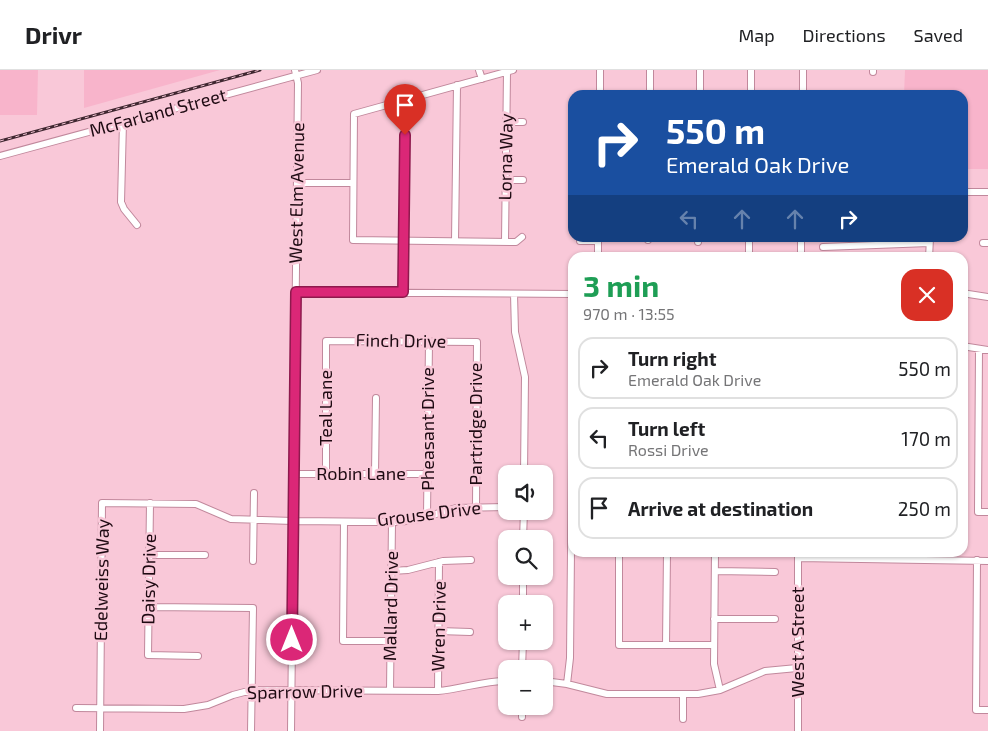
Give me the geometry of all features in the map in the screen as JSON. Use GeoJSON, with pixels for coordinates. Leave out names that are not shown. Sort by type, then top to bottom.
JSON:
{"type":"FeatureCollection","features":[{"type":"Feature","properties":{"kind":"street","name":"McFarland Street"},"geometry":{"type":"LineString","coordinates":[[0,156],[297,72],[317,70]]}},
{"type":"Feature","properties":{"kind":"street"},"geometry":{"type":"LineString","coordinates":[[479,70],[482,79]]}},
{"type":"Feature","properties":{"kind":"street"},"geometry":{"type":"LineString","coordinates":[[600,70],[600,90]]}},
{"type":"Feature","properties":{"kind":"street"},"geometry":{"type":"LineString","coordinates":[[650,70],[650,90]]}},
{"type":"Feature","properties":{"kind":"street"},"geometry":{"type":"LineString","coordinates":[[700,70],[700,90]]}},
{"type":"Feature","properties":{"kind":"street"},"geometry":{"type":"LineString","coordinates":[[751,70],[751,90]]}},
{"type":"Feature","properties":{"kind":"street"},"geometry":{"type":"LineString","coordinates":[[803,70],[803,90]]}},
{"type":"Feature","properties":{"kind":"street"},"geometry":{"type":"LineString","coordinates":[[510,71],[354,114],[353,240],[516,242],[522,237]]}},
{"type":"Feature","properties":{"kind":"street","name":"Lorna Way"},"geometry":{"type":"LineString","coordinates":[[506,242],[507,122],[510,71]]}},
{"type":"Feature","properties":{"kind":"street","name":"West Elm Avenue"},"geometry":{"type":"LineString","coordinates":[[291,731],[292,522],[295,474],[297,72]]}},
{"type":"Feature","properties":{"kind":"street"},"geometry":{"type":"LineString","coordinates":[[455,241],[457,86]]}},
{"type":"Feature","properties":{"kind":"street"},"geometry":{"type":"LineString","coordinates":[[403,292],[405,99]]}},
{"type":"Feature","properties":{"kind":"street"},"geometry":{"type":"LineString","coordinates":[[123,122],[121,202],[124,210],[137,225]]}},
{"type":"Feature","properties":{"kind":"street"},"geometry":{"type":"LineString","coordinates":[[507,122],[523,122]]}},
{"type":"Feature","properties":{"kind":"street"},"geometry":{"type":"LineString","coordinates":[[506,180],[523,180]]}},
{"type":"Feature","properties":{"kind":"street"},"geometry":{"type":"LineString","coordinates":[[297,183],[353,183]]}},
{"type":"Feature","properties":{"kind":"street"},"geometry":{"type":"LineString","coordinates":[[968,192],[988,192]]}},
{"type":"Feature","properties":{"kind":"street"},"geometry":{"type":"LineString","coordinates":[[824,246],[895,242]]}},
{"type":"Feature","properties":{"kind":"street"},"geometry":{"type":"LineString","coordinates":[[296,292],[568,294]]}},
{"type":"Feature","properties":{"kind":"street"},"geometry":{"type":"LineString","coordinates":[[514,294],[515,332],[524,377],[524,465]]}},
{"type":"Feature","properties":{"kind":"street"},"geometry":{"type":"LineString","coordinates":[[968,294],[988,297]]}},
{"type":"Feature","properties":{"kind":"street","name":"Finch Drive"},"geometry":{"type":"LineString","coordinates":[[326,340],[477,342]]}},
{"type":"Feature","properties":{"kind":"street","name":"Teal Lane"},"geometry":{"type":"LineString","coordinates":[[326,340],[326,474]]}},
{"type":"Feature","properties":{"kind":"street","name":"Pheasant Drive"},"geometry":{"type":"LineString","coordinates":[[428,516],[429,342]]}},
{"type":"Feature","properties":{"kind":"street","name":"Partridge Drive"},"geometry":{"type":"LineString","coordinates":[[476,507],[477,342]]}},
{"type":"Feature","properties":{"kind":"street"},"geometry":{"type":"LineString","coordinates":[[968,347],[988,350]]}},
{"type":"Feature","properties":{"kind":"street"},"geometry":{"type":"LineString","coordinates":[[979,350],[978,512],[988,512]]}},
{"type":"Feature","properties":{"kind":"street"},"geometry":{"type":"LineString","coordinates":[[375,473],[376,398]]}},
{"type":"Feature","properties":{"kind":"street","name":"Robin Lane"},"geometry":{"type":"LineString","coordinates":[[295,474],[428,474]]}},
{"type":"Feature","properties":{"kind":"street"},"geometry":{"type":"LineString","coordinates":[[253,561],[254,494]]}},
{"type":"Feature","properties":{"kind":"street","name":"Edelweiss Way"},"geometry":{"type":"LineString","coordinates":[[100,731],[102,502],[196,504],[231,519],[292,522]]}},
{"type":"Feature","properties":{"kind":"street","name":"Daisy Drive"},"geometry":{"type":"LineString","coordinates":[[150,503],[148,656],[198,656]]}},
{"type":"Feature","properties":{"kind":"street","name":"Grouse Drive"},"geometry":{"type":"LineString","coordinates":[[292,522],[408,521],[450,509],[498,507]]}},
{"type":"Feature","properties":{"kind":"street"},"geometry":{"type":"LineString","coordinates":[[344,522],[343,641],[390,641]]}},
{"type":"Feature","properties":{"kind":"street","name":"Mallard Drive"},"geometry":{"type":"LineString","coordinates":[[390,690],[392,522]]}},
{"type":"Feature","properties":{"kind":"street"},"geometry":{"type":"LineString","coordinates":[[149,555],[204,555]]}},
{"type":"Feature","properties":{"kind":"street"},"geometry":{"type":"LineString","coordinates":[[567,684],[570,658],[571,557]]}},
{"type":"Feature","properties":{"kind":"street"},"geometry":{"type":"LineString","coordinates":[[619,557],[618,645],[714,646]]}},
{"type":"Feature","properties":{"kind":"street"},"geometry":{"type":"LineString","coordinates":[[666,645],[667,557]]}},
{"type":"Feature","properties":{"kind":"street"},"geometry":{"type":"LineString","coordinates":[[715,557],[714,646],[715,672],[720,690]]}},
{"type":"Feature","properties":{"kind":"street","name":"West A Street"},"geometry":{"type":"LineString","coordinates":[[798,557],[798,731]]}},
{"type":"Feature","properties":{"kind":"street"},"geometry":{"type":"LineString","coordinates":[[906,557],[988,561]]}},
{"type":"Feature","properties":{"kind":"street"},"geometry":{"type":"LineString","coordinates":[[391,571],[408,570],[440,562],[471,560]]}},
{"type":"Feature","properties":{"kind":"street"},"geometry":{"type":"LineString","coordinates":[[977,560],[976,710],[988,710]]}},
{"type":"Feature","properties":{"kind":"street","name":"Wren Drive"},"geometry":{"type":"LineString","coordinates":[[438,691],[440,562]]}},
{"type":"Feature","properties":{"kind":"street"},"geometry":{"type":"LineString","coordinates":[[715,571],[775,572]]}},
{"type":"Feature","properties":{"kind":"street"},"geometry":{"type":"LineString","coordinates":[[149,607],[253,608],[252,731]]}},
{"type":"Feature","properties":{"kind":"street"},"geometry":{"type":"LineString","coordinates":[[714,619],[775,619]]}},
{"type":"Feature","properties":{"kind":"street"},"geometry":{"type":"LineString","coordinates":[[439,631],[470,632]]}},
{"type":"Feature","properties":{"kind":"street"},"geometry":{"type":"LineString","coordinates":[[553,682],[607,694],[684,695],[720,690],[765,671],[797,668]]}},
{"type":"Feature","properties":{"kind":"street","name":"Sparrow Drive"},"geometry":{"type":"LineString","coordinates":[[76,708],[184,709],[208,705],[252,690],[438,691],[484,682],[498,681]]}},
{"type":"Feature","properties":{"kind":"street"},"geometry":{"type":"LineString","coordinates":[[683,719],[684,695]]}},
{"type":"Feature","properties":{"kind":"shaded area"},"geometry":{"type":"Polygon","coordinates":[[[0,70],[38,70],[37,115],[0,115],[0,70]]]}},
{"type":"Feature","properties":{"kind":"shaded area"},"geometry":{"type":"Polygon","coordinates":[[[84,70],[220,70],[84,108],[84,70]]]}},
{"type":"Feature","properties":{"kind":"shaded area"},"geometry":{"type":"Polygon","coordinates":[[[905,70],[988,70],[988,169],[968,169],[968,90],[904,90],[905,70]]]}},
{"type":"Feature","properties":{"kind":"railway"},"geometry":{"type":"LineString","coordinates":[[0,141],[260,70]]}},
{"type":"Feature","properties":{"kind":"route"},"geometry":{"type":"LineString","coordinates":[[292,640],[296,292],[403,292],[405,135]]}}]}
